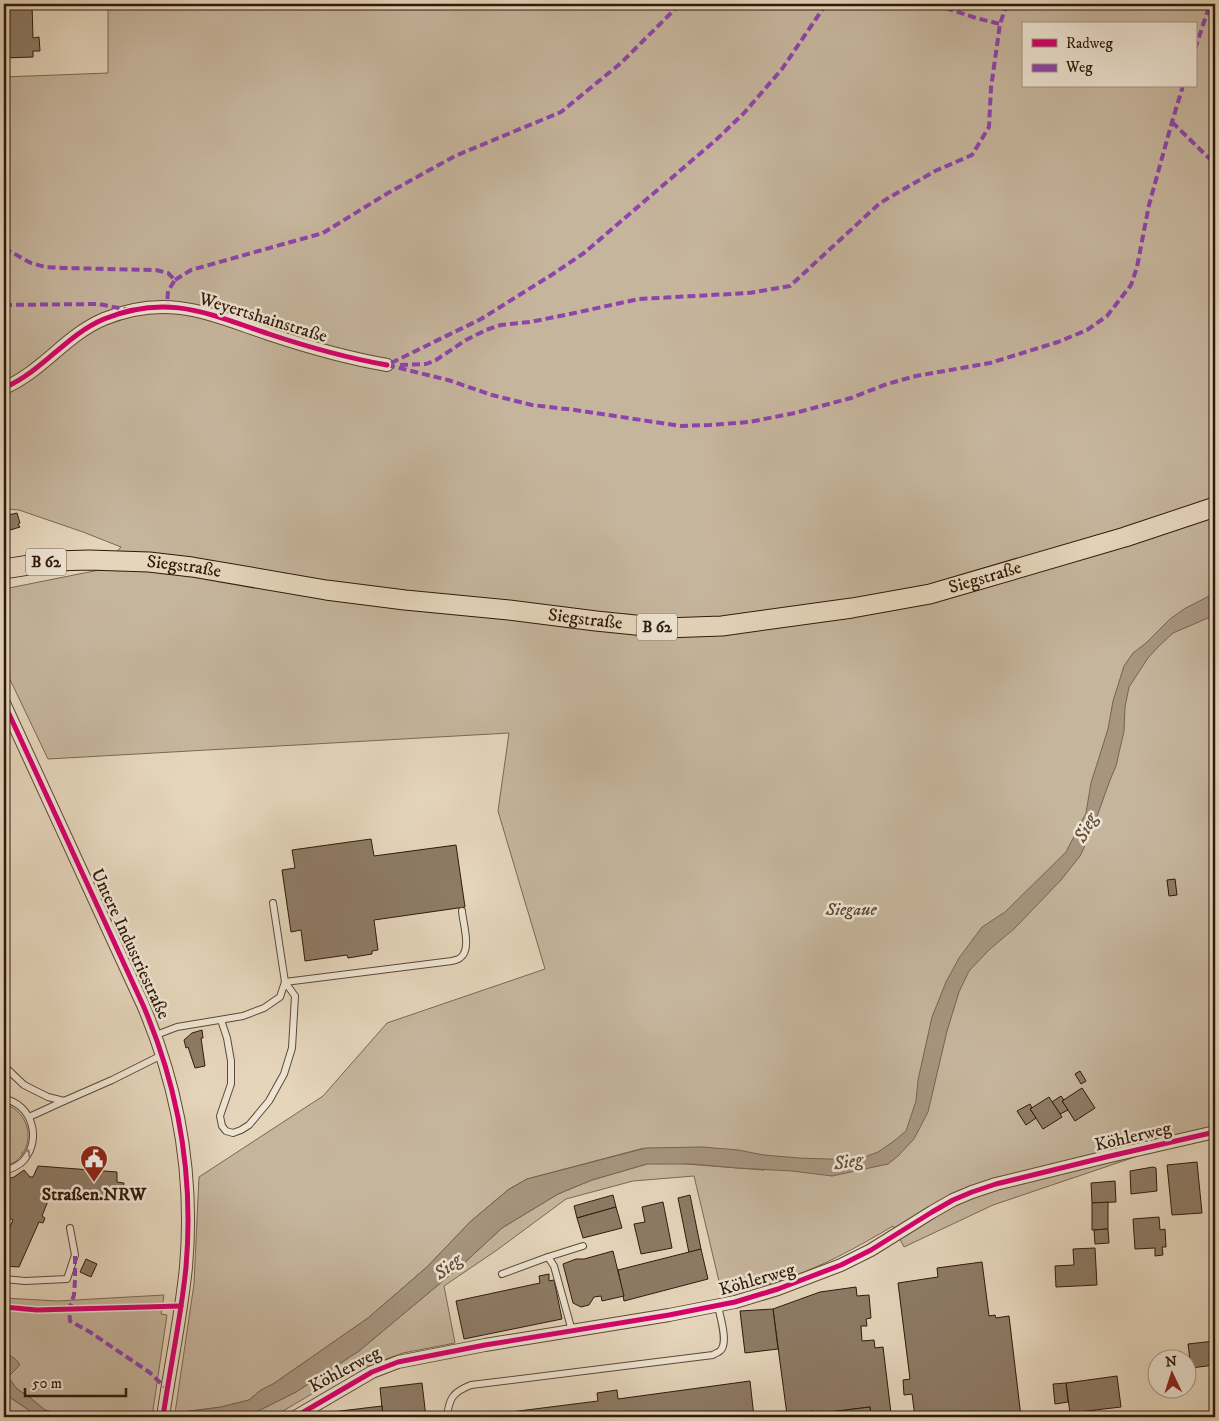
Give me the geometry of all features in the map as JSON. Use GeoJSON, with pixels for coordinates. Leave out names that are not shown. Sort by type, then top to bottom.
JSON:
{"type":"FeatureCollection","features":[{"type":"Feature","properties":{"kind":"main road","name":"Siegstraße"},"geometry":{"type":"LineString","coordinates":[[4,569],[54,561],[149,562],[192,567],[326,590],[405,600],[665,628],[722,626],[852,608],[930,594],[1125,537],[1215,508]]}},
{"type":"Feature","properties":{"kind":"street","name":"Weyertshainstraße"},"geometry":{"type":"LineString","coordinates":[[4,388],[36,369],[76,335],[90,326],[130,310],[156,307],[184,308],[217,315],[310,347],[387,365]]}},
{"type":"Feature","properties":{"kind":"street","name":"Untere Industriestraße"},"geometry":{"type":"LineString","coordinates":[[4,704],[156,1035],[173,1091],[184,1148],[188,1210],[186,1268],[163,1417]]}},
{"type":"Feature","properties":{"kind":"street","name":"Köhlerweg"},"geometry":{"type":"LineString","coordinates":[[295,1417],[372,1372],[398,1362],[735,1302],[778,1289],[841,1266],[953,1200],[972,1192],[996,1184],[1215,1132]]}},
{"type":"Feature","properties":{"kind":"lane"},"geometry":{"type":"LineString","coordinates":[[221,1020],[227,1038],[231,1061],[231,1084],[220,1116],[222,1126],[226,1131],[233,1133],[249,1124],[269,1101],[284,1074],[292,1048],[295,996],[285,982],[273,903]]}},
{"type":"Feature","properties":{"kind":"lane"},"geometry":{"type":"LineString","coordinates":[[285,982],[452,961],[461,958],[466,949],[467,941],[462,911]]}},
{"type":"Feature","properties":{"kind":"lane"},"geometry":{"type":"LineString","coordinates":[[156,1035],[177,1027],[243,1016],[264,1008],[280,997],[285,982]]}},
{"type":"Feature","properties":{"kind":"lane"},"geometry":{"type":"LineString","coordinates":[[29,1117],[163,1055]]}},
{"type":"Feature","properties":{"kind":"lane"},"geometry":{"type":"LineString","coordinates":[[4,1066],[24,1085],[48,1097],[64,1101]]}},
{"type":"Feature","properties":{"kind":"lane"},"geometry":{"type":"LineString","coordinates":[[4,1099],[20,1107],[29,1117],[34,1137],[31,1150],[23,1161],[13,1168],[4,1171]]}},
{"type":"Feature","properties":{"kind":"lane"},"geometry":{"type":"LineString","coordinates":[[4,1279],[25,1281],[67,1279],[75,1255],[70,1228]]}},
{"type":"Feature","properties":{"kind":"lane"},"geometry":{"type":"LineString","coordinates":[[502,1274],[583,1246]]}},
{"type":"Feature","properties":{"kind":"lane"},"geometry":{"type":"LineString","coordinates":[[548,1257],[554,1266],[572,1331]]}},
{"type":"Feature","properties":{"kind":"lane"},"geometry":{"type":"LineString","coordinates":[[447,1417],[448,1405],[453,1396],[460,1389],[471,1385],[713,1355],[720,1351],[724,1346],[725,1340],[718,1306]]}},
{"type":"Feature","properties":{"kind":"green space","name":"Siegaue"},"geometry":{"type":"Polygon","coordinates":[[[108,4],[1215,4],[1215,1134],[1203,1134],[993,1205],[904,1247],[893,1226],[823,1264],[794,1276],[758,1287],[722,1294],[694,1176],[633,1181],[566,1199],[444,1286],[455,1343],[403,1353],[347,1373],[273,1417],[241,1417],[254,1413],[296,1392],[359,1351],[462,1265],[502,1228],[558,1194],[592,1180],[647,1164],[644,1148],[527,1179],[509,1189],[470,1222],[427,1267],[368,1318],[249,1400],[221,1407],[175,1413],[194,1284],[199,1177],[323,1096],[387,1023],[545,969],[498,811],[509,733],[48,759],[4,667],[4,589],[99,570],[121,547],[19,510],[4,509],[4,77],[108,73],[108,4]],[[697,1160],[674,1163],[764,1170],[697,1160]]]}},
{"type":"Feature","properties":{"kind":"green space"},"geometry":{"type":"Polygon","coordinates":[[[4,1104],[13,1108],[25,1121],[28,1129],[28,1138],[22,1155],[15,1162],[4,1166],[4,1104]]]}},
{"type":"Feature","properties":{"kind":"green space"},"geometry":{"type":"Polygon","coordinates":[[[164,1295],[161,1314],[167,1315],[152,1417],[71,1417],[45,1410],[17,1389],[5,1374],[10,1355],[4,1355],[4,1298],[58,1301],[164,1295]]]}},
{"type":"Feature","properties":{"kind":"green space"},"geometry":{"type":"Polygon","coordinates":[[[4,1391],[8,1396],[39,1417],[4,1417],[4,1391]]]}},
{"type":"Feature","properties":{"kind":"water","name":"Sieg"},"geometry":{"type":"Polygon","coordinates":[[[1215,593],[1215,615],[1173,633],[1148,658],[1129,687],[1125,707],[1124,731],[1116,766],[1091,833],[1080,856],[1061,880],[1015,928],[989,950],[969,971],[959,992],[947,1031],[928,1112],[914,1139],[888,1164],[832,1176],[792,1171],[691,1164],[647,1164],[592,1180],[558,1194],[502,1228],[462,1265],[359,1351],[296,1392],[254,1413],[241,1417],[154,1417],[221,1407],[249,1400],[368,1318],[427,1267],[470,1222],[508,1190],[527,1179],[646,1148],[702,1147],[799,1158],[857,1160],[878,1152],[894,1141],[906,1131],[916,1101],[918,1080],[932,1017],[946,982],[959,958],[982,927],[1005,912],[1066,852],[1086,813],[1091,783],[1108,729],[1113,701],[1124,666],[1133,653],[1170,619],[1184,609],[1215,593]]]}},
{"type":"Feature","properties":{"kind":"water"},"geometry":{"type":"Polygon","coordinates":[[[4,1355],[13,1357],[20,1365],[11,1374],[6,1374],[17,1389],[45,1410],[71,1417],[39,1417],[8,1396],[4,1391],[4,1355]]]}},
{"type":"Feature","properties":{"kind":"building"},"geometry":{"type":"Polygon","coordinates":[[[4,4],[32,4],[33,38],[39,37],[40,51],[33,51],[33,57],[4,58],[4,4]]]}},
{"type":"Feature","properties":{"kind":"building"},"geometry":{"type":"Polygon","coordinates":[[[17,513],[20,527],[7,531],[6,527],[4,527],[4,516],[17,513]]]}},
{"type":"Feature","properties":{"kind":"building"},"geometry":{"type":"Polygon","coordinates":[[[371,839],[374,856],[456,845],[465,907],[374,920],[378,950],[372,951],[372,954],[348,958],[347,955],[305,961],[301,930],[291,932],[282,870],[295,868],[292,850],[371,839]]]}},
{"type":"Feature","properties":{"kind":"building"},"geometry":{"type":"Polygon","coordinates":[[[1175,879],[1177,895],[1169,896],[1167,880],[1175,879]]]}},
{"type":"Feature","properties":{"kind":"building"},"geometry":{"type":"Polygon","coordinates":[[[202,1030],[203,1038],[201,1038],[205,1066],[195,1068],[184,1040],[192,1033],[202,1030]]]}},
{"type":"Feature","properties":{"kind":"building"},"geometry":{"type":"Polygon","coordinates":[[[1080,1071],[1086,1081],[1081,1084],[1075,1074],[1080,1071]]]}},
{"type":"Feature","properties":{"kind":"building"},"geometry":{"type":"Polygon","coordinates":[[[1082,1088],[1095,1108],[1075,1121],[1062,1101],[1082,1088]]]}},
{"type":"Feature","properties":{"kind":"building"},"geometry":{"type":"Polygon","coordinates":[[[1061,1096],[1068,1110],[1060,1114],[1052,1102],[1061,1096]]]}},
{"type":"Feature","properties":{"kind":"building"},"geometry":{"type":"Polygon","coordinates":[[[1049,1097],[1062,1117],[1043,1129],[1030,1109],[1049,1097]]]}},
{"type":"Feature","properties":{"kind":"building"},"geometry":{"type":"Polygon","coordinates":[[[1030,1104],[1032,1108],[1030,1109],[1036,1118],[1026,1125],[1017,1111],[1030,1104]]]}},
{"type":"Feature","properties":{"kind":"building"},"geometry":{"type":"Polygon","coordinates":[[[1197,1162],[1202,1213],[1172,1215],[1167,1165],[1197,1162]]]}},
{"type":"Feature","properties":{"kind":"building"},"geometry":{"type":"Polygon","coordinates":[[[38,1166],[117,1172],[117,1182],[124,1183],[122,1197],[52,1191],[42,1216],[45,1218],[43,1223],[39,1222],[19,1267],[4,1266],[4,1241],[13,1220],[4,1216],[4,1180],[14,1177],[24,1170],[30,1177],[33,1177],[38,1166]]]}},
{"type":"Feature","properties":{"kind":"building"},"geometry":{"type":"Polygon","coordinates":[[[1156,1168],[1157,1191],[1131,1194],[1130,1171],[1156,1168]]]}},
{"type":"Feature","properties":{"kind":"building"},"geometry":{"type":"Polygon","coordinates":[[[1115,1181],[1116,1202],[1092,1203],[1091,1183],[1115,1181]]]}},
{"type":"Feature","properties":{"kind":"building"},"geometry":{"type":"Polygon","coordinates":[[[613,1195],[616,1207],[577,1218],[574,1206],[613,1195]]]}},
{"type":"Feature","properties":{"kind":"building"},"geometry":{"type":"Polygon","coordinates":[[[690,1195],[701,1249],[689,1253],[678,1198],[690,1195]]]}},
{"type":"Feature","properties":{"kind":"building"},"geometry":{"type":"Polygon","coordinates":[[[663,1202],[672,1248],[641,1254],[634,1224],[645,1222],[642,1207],[663,1202]]]}},
{"type":"Feature","properties":{"kind":"building"},"geometry":{"type":"Polygon","coordinates":[[[1108,1202],[1108,1229],[1092,1230],[1092,1203],[1108,1202]]]}},
{"type":"Feature","properties":{"kind":"building"},"geometry":{"type":"Polygon","coordinates":[[[616,1207],[622,1228],[583,1238],[577,1218],[616,1207]]]}},
{"type":"Feature","properties":{"kind":"building"},"geometry":{"type":"Polygon","coordinates":[[[1159,1217],[1160,1230],[1165,1229],[1166,1247],[1162,1247],[1163,1255],[1155,1256],[1155,1248],[1135,1249],[1133,1219],[1159,1217]]]}},
{"type":"Feature","properties":{"kind":"building"},"geometry":{"type":"Polygon","coordinates":[[[1108,1229],[1109,1243],[1095,1244],[1094,1230],[1108,1229]]]}},
{"type":"Feature","properties":{"kind":"building"},"geometry":{"type":"Polygon","coordinates":[[[1095,1248],[1097,1285],[1056,1287],[1055,1266],[1074,1265],[1073,1249],[1095,1248]]]}},
{"type":"Feature","properties":{"kind":"building"},"geometry":{"type":"Polygon","coordinates":[[[701,1249],[708,1279],[624,1301],[618,1270],[701,1249]]]}},
{"type":"Feature","properties":{"kind":"building"},"geometry":{"type":"Polygon","coordinates":[[[613,1251],[624,1296],[602,1301],[601,1296],[594,1297],[589,1305],[581,1307],[573,1303],[563,1264],[576,1259],[584,1259],[613,1251]]]}},
{"type":"Feature","properties":{"kind":"building"},"geometry":{"type":"Polygon","coordinates":[[[86,1259],[97,1264],[91,1277],[80,1272],[86,1259]]]}},
{"type":"Feature","properties":{"kind":"building"},"geometry":{"type":"Polygon","coordinates":[[[982,1262],[989,1316],[995,1315],[996,1318],[1009,1316],[1021,1417],[915,1417],[912,1394],[904,1395],[903,1380],[910,1379],[898,1283],[938,1277],[937,1268],[982,1262]]]}},
{"type":"Feature","properties":{"kind":"building"},"geometry":{"type":"Polygon","coordinates":[[[549,1274],[549,1281],[554,1280],[562,1319],[464,1339],[456,1301],[540,1283],[539,1276],[549,1274]]]}},
{"type":"Feature","properties":{"kind":"building"},"geometry":{"type":"Polygon","coordinates":[[[856,1287],[857,1296],[869,1295],[871,1318],[866,1319],[867,1326],[861,1326],[862,1341],[874,1340],[875,1348],[883,1347],[891,1413],[871,1415],[870,1407],[814,1414],[814,1411],[787,1415],[773,1309],[820,1292],[856,1287]]]}},
{"type":"Feature","properties":{"kind":"building"},"geometry":{"type":"Polygon","coordinates":[[[773,1309],[778,1349],[745,1353],[740,1311],[773,1309]]]}},
{"type":"Feature","properties":{"kind":"building"},"geometry":{"type":"Polygon","coordinates":[[[1215,1341],[1215,1365],[1196,1367],[1196,1348],[1188,1348],[1188,1344],[1215,1341]]]}},
{"type":"Feature","properties":{"kind":"building"},"geometry":{"type":"Polygon","coordinates":[[[1117,1376],[1121,1407],[1070,1413],[1066,1383],[1117,1376]]]}},
{"type":"Feature","properties":{"kind":"building"},"geometry":{"type":"Polygon","coordinates":[[[750,1381],[754,1417],[471,1417],[598,1401],[597,1393],[617,1390],[618,1399],[750,1381]]]}},
{"type":"Feature","properties":{"kind":"building"},"geometry":{"type":"Polygon","coordinates":[[[422,1383],[426,1417],[383,1417],[380,1388],[422,1383]]]}},
{"type":"Feature","properties":{"kind":"building"},"geometry":{"type":"Polygon","coordinates":[[[1066,1383],[1068,1402],[1055,1404],[1053,1384],[1066,1383]]]}},
{"type":"Feature","properties":{"kind":"building"},"geometry":{"type":"Polygon","coordinates":[[[382,1406],[383,1417],[315,1417],[315,1414],[382,1406]]]}},
{"type":"Feature","properties":{"kind":"building"},"geometry":{"type":"Polygon","coordinates":[[[870,1407],[871,1417],[787,1417],[787,1415],[814,1411],[814,1414],[870,1407]]]}},
{"type":"Feature","properties":{"kind":"marked path"},"geometry":{"type":"LineString","coordinates":[[175,280],[191,270],[323,233],[388,193],[455,156],[561,112],[621,63],[680,4]]}},
{"type":"Feature","properties":{"kind":"marked path"},"geometry":{"type":"LineString","coordinates":[[391,363],[481,319],[584,253],[717,139],[744,113],[782,69],[826,4]]}},
{"type":"Feature","properties":{"kind":"marked path"},"geometry":{"type":"LineString","coordinates":[[934,4],[1000,24]]}},
{"type":"Feature","properties":{"kind":"marked path"},"geometry":{"type":"LineString","coordinates":[[400,365],[426,364],[436,360],[466,340],[501,325],[530,322],[639,299],[749,293],[790,286],[880,203],[935,171],[972,155],[989,127],[991,88],[1000,24],[1007,4]]}},
{"type":"Feature","properties":{"kind":"marked path"},"geometry":{"type":"LineString","coordinates":[[1196,46],[1210,4]]}},
{"type":"Feature","properties":{"kind":"marked path"},"geometry":{"type":"LineString","coordinates":[[387,365],[448,380],[492,395],[532,405],[681,426],[749,422],[795,413],[851,398],[887,384],[916,376],[990,363],[1058,342],[1087,330],[1107,316],[1131,285],[1137,267],[1149,205],[1182,88]]}},
{"type":"Feature","properties":{"kind":"marked path"},"geometry":{"type":"LineString","coordinates":[[1172,122],[1215,164]]}},
{"type":"Feature","properties":{"kind":"marked path"},"geometry":{"type":"LineString","coordinates":[[4,248],[31,263],[45,267],[156,270],[168,273],[175,280],[168,291],[167,307]]}},
{"type":"Feature","properties":{"kind":"marked path"},"geometry":{"type":"LineString","coordinates":[[4,305],[99,304],[128,310]]}},
{"type":"Feature","properties":{"kind":"marked path"},"geometry":{"type":"LineString","coordinates":[[75,1256],[74,1295],[69,1310],[70,1321],[90,1332],[149,1372],[167,1389]]}},
{"type":"Feature","properties":{"kind":"cycle path"},"geometry":{"type":"LineString","coordinates":[[4,388],[31,372],[90,326],[127,311],[148,308],[169,307],[188,309],[313,348],[387,365]]}},
{"type":"Feature","properties":{"kind":"cycle path"},"geometry":{"type":"LineString","coordinates":[[4,703],[143,1005],[156,1037],[175,1101],[185,1166],[188,1199],[188,1233],[184,1286],[163,1417]]}},
{"type":"Feature","properties":{"kind":"cycle path"},"geometry":{"type":"LineString","coordinates":[[295,1417],[372,1372],[398,1362],[735,1302],[778,1289],[841,1265],[871,1250],[953,1200],[972,1192],[996,1184],[1215,1132]]}},
{"type":"Feature","properties":{"kind":"cycle path"},"geometry":{"type":"LineString","coordinates":[[4,1307],[37,1310],[181,1306]]}},
{"type":"Feature","properties":{"kind":"place","name":"Straßen.NRW"},"geometry":{"type":"Point","coordinates":[94,1183]}}]}
